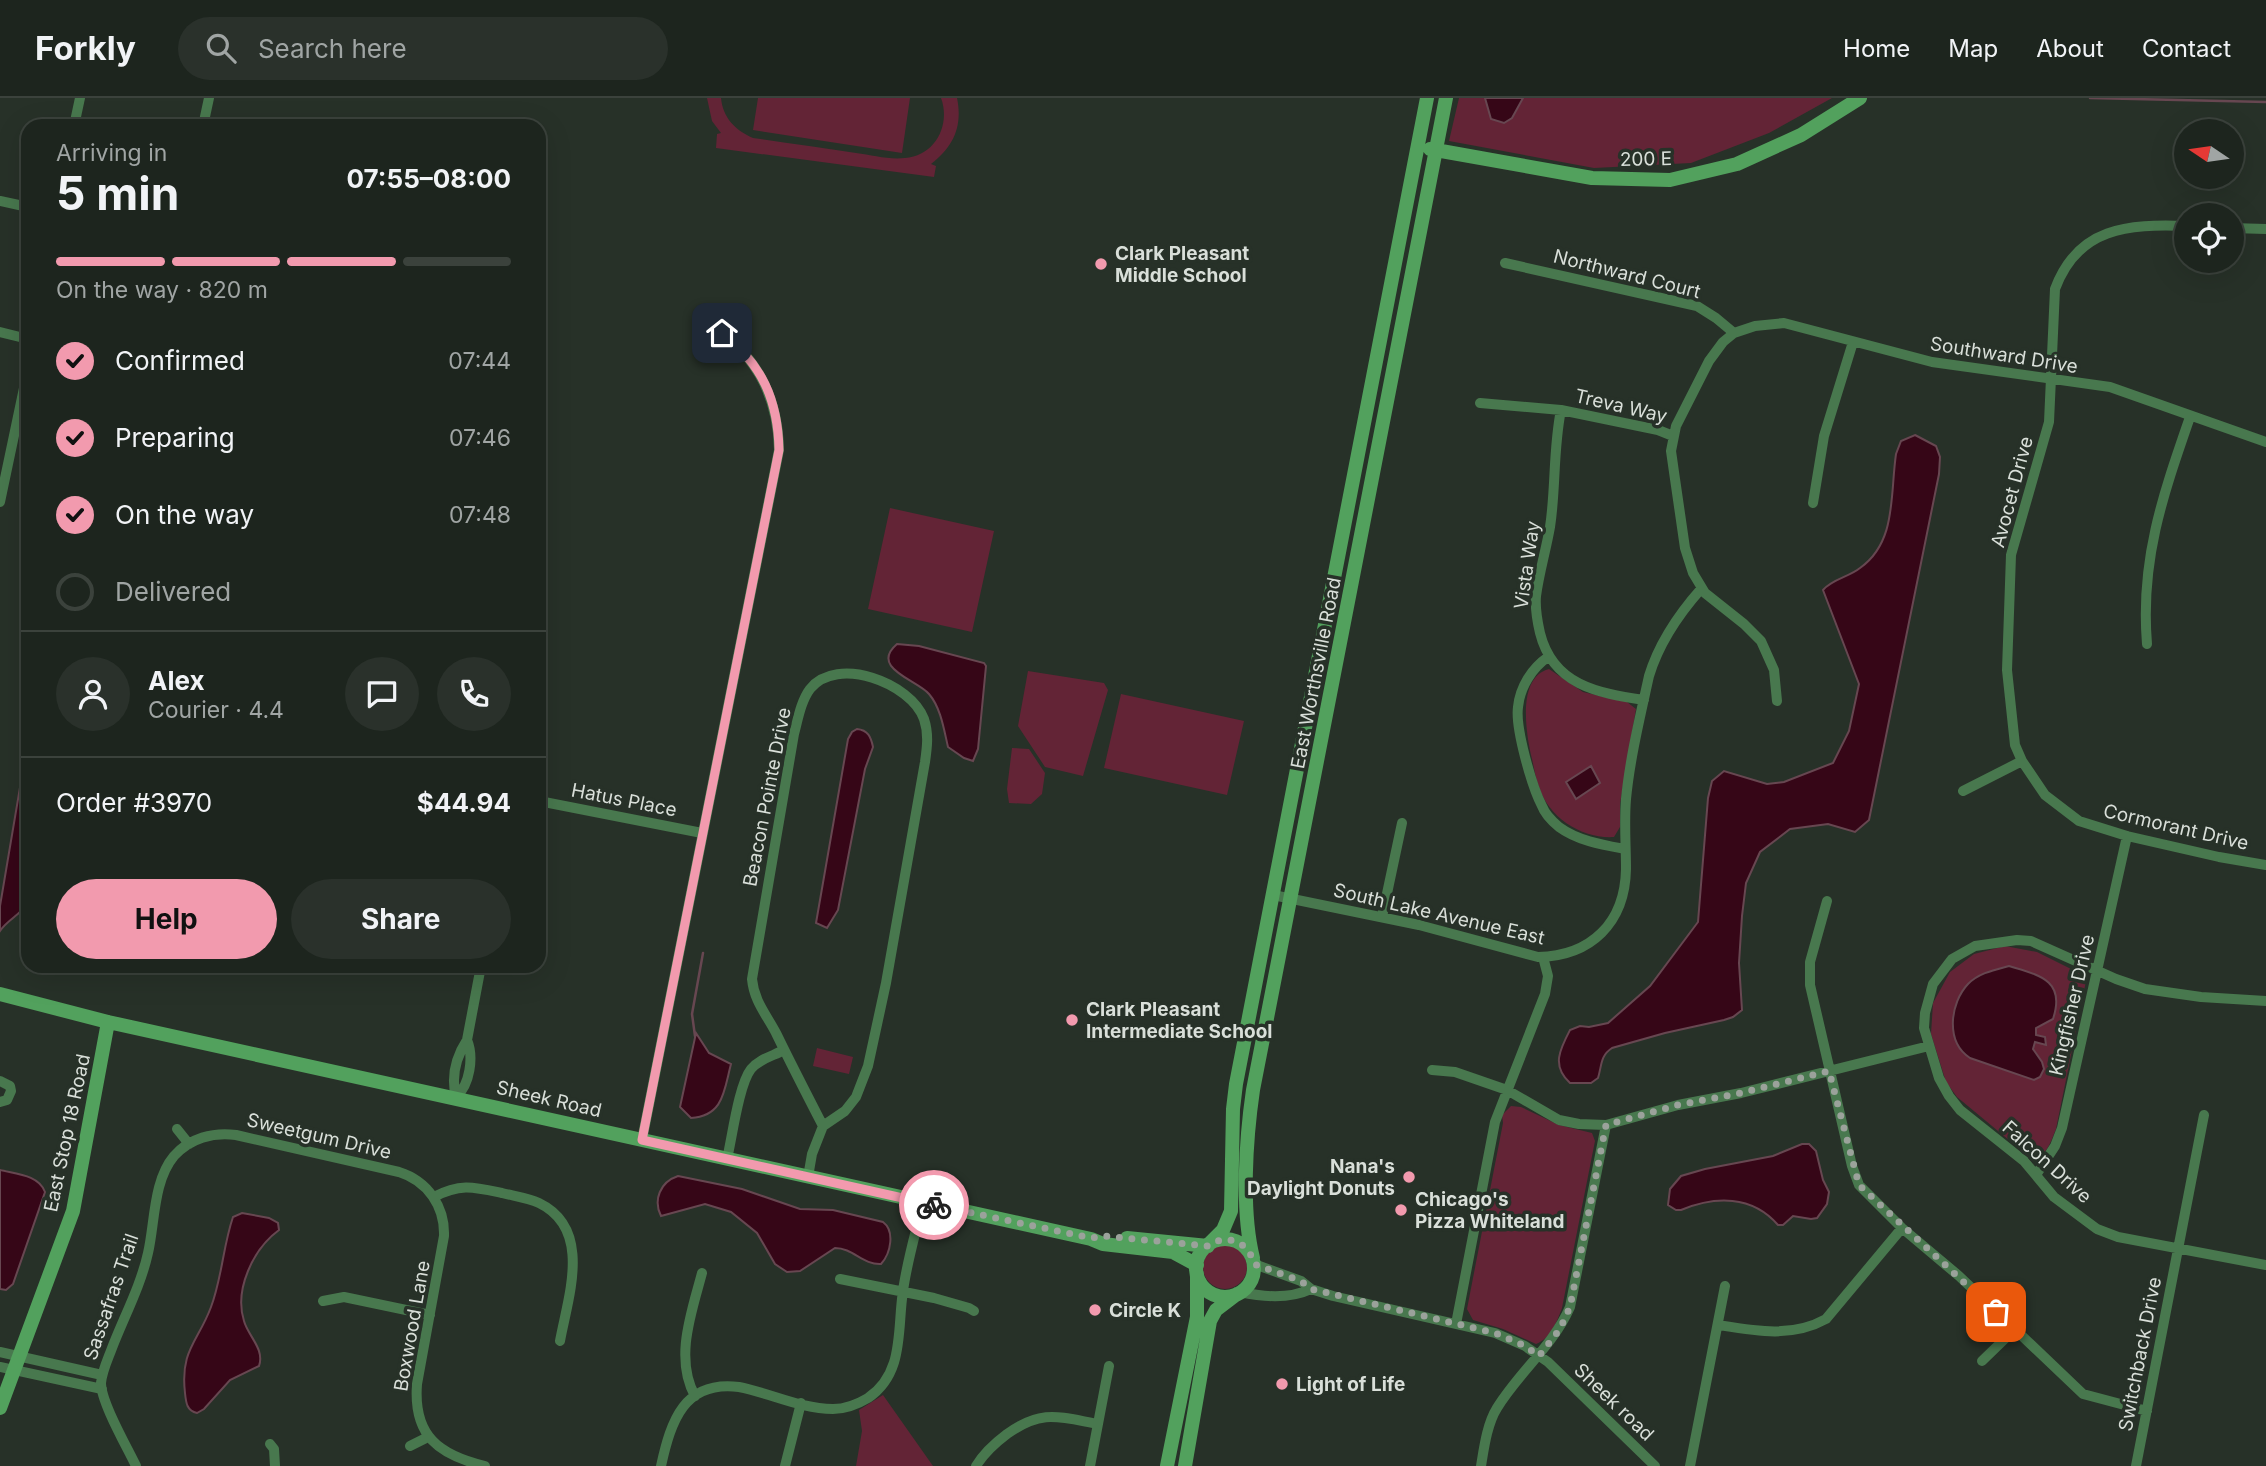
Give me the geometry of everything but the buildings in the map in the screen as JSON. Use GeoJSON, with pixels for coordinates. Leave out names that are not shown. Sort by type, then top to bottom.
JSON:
{"type":"FeatureCollection","features":[{"type":"Feature","properties":{"kind":"main road","name":"East Worthsville Road"},"geometry":{"type":"LineString","coordinates":[[1209,1244],[1223,1230],[1231,1211],[1233,1109],[1427,98]]}},
{"type":"Feature","properties":{"kind":"main road","name":"East Worthsville Road"},"geometry":{"type":"LineString","coordinates":[[1253,1261],[1248,1231],[1249,1117],[1446,98]]}},
{"type":"Feature","properties":{"kind":"main road","name":"200 E"},"geometry":{"type":"LineString","coordinates":[[1418,146],[1592,178],[1670,180],[1737,164],[1801,135],[1860,98]]}},
{"type":"Feature","properties":{"kind":"main road","name":"Sheek Road"},"geometry":{"type":"LineString","coordinates":[[0,994],[108,1022],[1091,1238],[1103,1244],[1173,1252],[1197,1270]]}},
{"type":"Feature","properties":{"kind":"main road","name":"East Stop 18 Road"},"geometry":{"type":"LineString","coordinates":[[0,1408],[11,1364],[73,1211],[108,1022]]}},
{"type":"Feature","properties":{"kind":"main road","name":"Sheek Road"},"geometry":{"type":"LineString","coordinates":[[1091,1238],[1104,1236],[1209,1244]]}},
{"type":"Feature","properties":{"kind":"main road"},"geometry":{"type":"LineString","coordinates":[[1167,1466],[1197,1317],[1199,1257],[1209,1244],[1227,1239],[1235,1240],[1242,1244],[1253,1261],[1253,1275],[1250,1283],[1216,1310],[1210,1321],[1185,1466]]}},
{"type":"Feature","properties":{"kind":"main road"},"geometry":{"type":"LineString","coordinates":[[1197,1270],[1205,1289],[1212,1294],[1229,1297],[1239,1293]]}},
{"type":"Feature","properties":{"kind":"street"},"geometry":{"type":"LineString","coordinates":[[76,119],[80,98]]}},
{"type":"Feature","properties":{"kind":"street"},"geometry":{"type":"LineString","coordinates":[[204,119],[209,98]]}},
{"type":"Feature","properties":{"kind":"street"},"geometry":{"type":"LineString","coordinates":[[0,201],[21,206]]}},
{"type":"Feature","properties":{"kind":"street","name":"Avocet Drive"},"geometry":{"type":"LineString","coordinates":[[2022,761],[2015,745],[2007,670],[2011,555],[2049,422],[2055,289],[2060,275],[2078,250],[2089,242],[2118,229],[2174,227]]}},
{"type":"Feature","properties":{"kind":"street"},"geometry":{"type":"LineString","coordinates":[[2244,228],[2266,229]]}},
{"type":"Feature","properties":{"kind":"street","name":"Northward Court"},"geometry":{"type":"LineString","coordinates":[[1505,263],[1697,306],[1734,333]]}},
{"type":"Feature","properties":{"kind":"street"},"geometry":{"type":"LineString","coordinates":[[642,1140],[779,442],[773,403],[764,379],[734,342],[702,323]]}},
{"type":"Feature","properties":{"kind":"street","name":"Southward Drive"},"geometry":{"type":"LineString","coordinates":[[1734,333],[1755,326],[1784,323],[1932,362],[2123,390],[2190,417],[2266,442]]}},
{"type":"Feature","properties":{"kind":"street"},"geometry":{"type":"LineString","coordinates":[[0,332],[21,337]]}},
{"type":"Feature","properties":{"kind":"street"},"geometry":{"type":"LineString","coordinates":[[1734,333],[1723,342],[1709,361],[1682,414],[1673,436],[1671,451],[1685,548],[1701,589],[1761,641],[1774,670],[1777,701]]}},
{"type":"Feature","properties":{"kind":"street"},"geometry":{"type":"LineString","coordinates":[[1813,503],[1824,436],[1853,342]]}},
{"type":"Feature","properties":{"kind":"street"},"geometry":{"type":"LineString","coordinates":[[0,502],[4,461],[21,396]]}},
{"type":"Feature","properties":{"kind":"street","name":"Treva Way"},"geometry":{"type":"LineString","coordinates":[[1480,403],[1561,410],[1658,430],[1673,436]]}},
{"type":"Feature","properties":{"kind":"street","name":"Vista Way"},"geometry":{"type":"LineString","coordinates":[[1548,657],[1537,621],[1536,606],[1550,524],[1555,446],[1561,410]]}},
{"type":"Feature","properties":{"kind":"street"},"geometry":{"type":"LineString","coordinates":[[2147,644],[2144,608],[2149,555],[2161,500],[2190,417]]}},
{"type":"Feature","properties":{"kind":"street","name":"South Lake Avenue East"},"geometry":{"type":"LineString","coordinates":[[1273,895],[1419,925],[1543,957],[1578,950],[1597,940],[1618,909],[1623,891],[1626,800],[1648,677],[1672,625],[1701,589]]}},
{"type":"Feature","properties":{"kind":"street"},"geometry":{"type":"LineString","coordinates":[[1625,849],[1573,835],[1560,827],[1542,808],[1518,722],[1518,706],[1529,676],[1548,657],[1563,672],[1594,691],[1644,700]]}},
{"type":"Feature","properties":{"kind":"street","name":"Beacon Pointe Drive"},"geometry":{"type":"LineString","coordinates":[[849,674],[874,678],[895,687],[913,702],[923,717],[928,735],[886,983],[868,1066],[856,1097],[845,1111],[823,1126],[758,1004],[753,993],[752,979],[794,734],[802,705],[811,688],[828,675],[849,674]]}},
{"type":"Feature","properties":{"kind":"street"},"geometry":{"type":"LineString","coordinates":[[1963,792],[2022,761]]}},
{"type":"Feature","properties":{"kind":"street","name":"Cormorant Drive"},"geometry":{"type":"LineString","coordinates":[[2022,761],[2045,795],[2079,821],[2127,836],[2266,865]]}},
{"type":"Feature","properties":{"kind":"street","name":"Hatus Place"},"geometry":{"type":"LineString","coordinates":[[546,802],[702,833]]}},
{"type":"Feature","properties":{"kind":"street"},"geometry":{"type":"LineString","coordinates":[[1382,917],[1402,823]]}},
{"type":"Feature","properties":{"kind":"street","name":"Kingfisher Drive"},"geometry":{"type":"LineString","coordinates":[[2036,1175],[2055,1146],[2062,1128],[2127,836]]}},
{"type":"Feature","properties":{"kind":"street"},"geometry":{"type":"LineString","coordinates":[[1826,901],[1810,962],[1810,985],[1859,1185],[1902,1228],[1959,1276],[2083,1394],[2147,1411]]}},
{"type":"Feature","properties":{"kind":"street","name":"Falcon Drive"},"geometry":{"type":"LineString","coordinates":[[2266,1001],[2169,994],[2116,979],[2031,942],[2007,940],[1975,946],[1952,959],[1933,984],[1924,1021],[1939,1078],[1949,1097],[1960,1110],[2024,1161],[2054,1197],[2097,1229],[2118,1237],[2266,1265]]}},
{"type":"Feature","properties":{"kind":"street"},"geometry":{"type":"LineString","coordinates":[[1456,1324],[1495,1122],[1545,994],[1548,976],[1543,957]]}},
{"type":"Feature","properties":{"kind":"street"},"geometry":{"type":"LineString","coordinates":[[456,1097],[462,1092],[467,1077],[471,1053],[467,1040],[480,973]]}},
{"type":"Feature","properties":{"kind":"street"},"geometry":{"type":"LineString","coordinates":[[1432,1070],[1455,1072],[1507,1090],[1559,1120],[1606,1125],[1678,1105],[1741,1093],[1929,1046]]}},
{"type":"Feature","properties":{"kind":"street"},"geometry":{"type":"LineString","coordinates":[[727,1159],[745,1081],[751,1069],[765,1058],[784,1050]]}},
{"type":"Feature","properties":{"kind":"street"},"geometry":{"type":"LineString","coordinates":[[0,1081],[10,1086],[11,1091],[7,1100],[0,1102]]}},
{"type":"Feature","properties":{"kind":"street","name":"Switchback Drive"},"geometry":{"type":"LineString","coordinates":[[2136,1466],[2204,1115]]}},
{"type":"Feature","properties":{"kind":"street"},"geometry":{"type":"LineString","coordinates":[[1481,1466],[1495,1410],[1560,1329],[1570,1307],[1606,1125]]}},
{"type":"Feature","properties":{"kind":"street"},"geometry":{"type":"LineString","coordinates":[[807,1177],[812,1154],[823,1126]]}},
{"type":"Feature","properties":{"kind":"street"},"geometry":{"type":"LineString","coordinates":[[177,1129],[189,1144]]}},
{"type":"Feature","properties":{"kind":"street","name":"Sweetgum Drive"},"geometry":{"type":"LineString","coordinates":[[189,1144],[212,1135],[236,1136],[408,1175],[434,1197]]}},
{"type":"Feature","properties":{"kind":"street","name":"Sassafras Trail"},"geometry":{"type":"LineString","coordinates":[[102,1389],[102,1375],[147,1257],[166,1169],[175,1156],[189,1144]]}},
{"type":"Feature","properties":{"kind":"street"},"geometry":{"type":"LineString","coordinates":[[434,1197],[449,1189],[474,1187],[532,1200],[555,1215],[569,1237],[574,1258],[560,1341]]}},
{"type":"Feature","properties":{"kind":"street","name":"Boxwood Lane"},"geometry":{"type":"LineString","coordinates":[[428,1437],[418,1415],[416,1392],[444,1236],[443,1219],[434,1197]]}},
{"type":"Feature","properties":{"kind":"street"},"geometry":{"type":"LineString","coordinates":[[661,1466],[674,1420],[686,1403],[708,1389],[729,1386],[824,1409],[846,1407],[865,1400],[886,1381],[897,1356],[903,1291],[923,1202]]}},
{"type":"Feature","properties":{"kind":"street"},"geometry":{"type":"LineString","coordinates":[[1718,1325],[1774,1332],[1811,1327],[1826,1319],[1902,1228]]}},
{"type":"Feature","properties":{"kind":"street","name":"Sheek road"},"geometry":{"type":"LineString","coordinates":[[1253,1261],[1301,1281],[1311,1289],[1495,1333],[1525,1346],[1656,1466]]}},
{"type":"Feature","properties":{"kind":"street"},"geometry":{"type":"LineString","coordinates":[[695,1395],[687,1380],[684,1364],[702,1273]]}},
{"type":"Feature","properties":{"kind":"street"},"geometry":{"type":"LineString","coordinates":[[840,1279],[903,1291],[974,1311]]}},
{"type":"Feature","properties":{"kind":"street"},"geometry":{"type":"LineString","coordinates":[[1690,1466],[1725,1286]]}},
{"type":"Feature","properties":{"kind":"street","name":"Sheek road"},"geometry":{"type":"LineString","coordinates":[[1239,1293],[1264,1296],[1298,1295],[1311,1289]]}},
{"type":"Feature","properties":{"kind":"street"},"geometry":{"type":"LineString","coordinates":[[323,1301],[344,1297],[430,1315]]}},
{"type":"Feature","properties":{"kind":"street"},"geometry":{"type":"LineString","coordinates":[[1982,1361],[2015,1329]]}},
{"type":"Feature","properties":{"kind":"street"},"geometry":{"type":"LineString","coordinates":[[0,1352],[11,1364],[102,1389],[136,1466]]}},
{"type":"Feature","properties":{"kind":"street"},"geometry":{"type":"LineString","coordinates":[[11,1364],[102,1375]]}},
{"type":"Feature","properties":{"kind":"street"},"geometry":{"type":"LineString","coordinates":[[1090,1466],[1109,1366]]}},
{"type":"Feature","properties":{"kind":"street"},"geometry":{"type":"LineString","coordinates":[[785,1466],[800,1403]]}},
{"type":"Feature","properties":{"kind":"street"},"geometry":{"type":"LineString","coordinates":[[976,1466],[1000,1439],[1034,1418],[1050,1416],[1098,1424]]}},
{"type":"Feature","properties":{"kind":"street"},"geometry":{"type":"LineString","coordinates":[[410,1446],[428,1437],[451,1456],[485,1466]]}},
{"type":"Feature","properties":{"kind":"street"},"geometry":{"type":"LineString","coordinates":[[270,1444],[274,1449],[275,1466]]}},
{"type":"Feature","properties":{"kind":"shaded area"},"geometry":{"type":"Polygon","coordinates":[[[707,98],[721,98],[724,112],[731,122],[753,138],[893,158],[916,156],[932,145],[942,128],[944,118],[941,98],[957,98],[959,118],[955,136],[945,151],[931,164],[936,166],[934,177],[716,148],[717,134],[721,133],[712,121],[707,98]]]}},
{"type":"Feature","properties":{"kind":"shaded area"},"geometry":{"type":"Polygon","coordinates":[[[758,98],[910,98],[902,153],[753,130],[758,98]]]}},
{"type":"Feature","properties":{"kind":"shaded area"},"geometry":{"type":"Polygon","coordinates":[[[1459,98],[1832,98],[1769,133],[1691,163],[1594,168],[1449,141],[1459,98]]]}},
{"type":"Feature","properties":{"kind":"shaded area"},"geometry":{"type":"Polygon","coordinates":[[[1485,98],[1523,98],[1512,118],[1504,123],[1491,119],[1485,98]]]}},
{"type":"Feature","properties":{"kind":"shaded area"},"geometry":{"type":"Polygon","coordinates":[[[1915,435],[1936,446],[1940,457],[1939,474],[1869,820],[1855,832],[1828,824],[1790,829],[1760,852],[1746,883],[1742,916],[1739,963],[1742,1010],[1724,1020],[1612,1048],[1603,1058],[1598,1078],[1591,1083],[1570,1083],[1561,1070],[1559,1057],[1570,1030],[1580,1026],[1608,1023],[1650,986],[1698,922],[1708,798],[1712,781],[1724,771],[1767,784],[1784,782],[1833,763],[1849,731],[1859,684],[1823,590],[1860,568],[1880,545],[1890,516],[1896,454],[1901,441],[1915,435]]]}},
{"type":"Feature","properties":{"kind":"shaded area"},"geometry":{"type":"Polygon","coordinates":[[[890,508],[994,531],[972,632],[868,609],[890,508]]]}},
{"type":"Feature","properties":{"kind":"shaded area"},"geometry":{"type":"Polygon","coordinates":[[[897,644],[919,646],[984,663],[986,666],[978,749],[973,761],[948,747],[939,712],[929,694],[892,667],[888,660],[890,652],[897,644]]]}},
{"type":"Feature","properties":{"kind":"shaded area"},"geometry":{"type":"Polygon","coordinates":[[[1549,669],[1583,692],[1627,702],[1636,709],[1620,804],[1620,827],[1614,837],[1590,834],[1568,824],[1550,808],[1539,787],[1529,745],[1526,706],[1532,683],[1539,674],[1549,669]]]}},
{"type":"Feature","properties":{"kind":"shaded area"},"geometry":{"type":"Polygon","coordinates":[[[1028,671],[1104,683],[1108,690],[1083,776],[1045,767],[1018,726],[1028,671]]]}},
{"type":"Feature","properties":{"kind":"shaded area"},"geometry":{"type":"Polygon","coordinates":[[[1121,694],[1244,721],[1227,795],[1104,768],[1121,694]]]}},
{"type":"Feature","properties":{"kind":"shaded area"},"geometry":{"type":"Polygon","coordinates":[[[857,729],[868,735],[873,747],[865,769],[838,910],[827,928],[816,923],[848,739],[857,729]]]}},
{"type":"Feature","properties":{"kind":"shaded area"},"geometry":{"type":"Polygon","coordinates":[[[1012,748],[1029,749],[1045,773],[1042,794],[1031,804],[1009,803],[1007,789],[1012,748]]]}},
{"type":"Feature","properties":{"kind":"shaded area"},"geometry":{"type":"Polygon","coordinates":[[[1591,766],[1600,783],[1576,799],[1566,782],[1591,766]]]}},
{"type":"Feature","properties":{"kind":"shaded area"},"geometry":{"type":"Polygon","coordinates":[[[21,782],[21,911],[0,931],[0,906],[21,782]]]}},
{"type":"Feature","properties":{"kind":"shaded area"},"geometry":{"type":"Polygon","coordinates":[[[2005,946],[2037,952],[2083,975],[2086,981],[2056,1129],[2045,1152],[2033,1160],[1957,1097],[1946,1082],[1931,1034],[1933,1003],[1950,972],[1974,954],[2005,946]]]}},
{"type":"Feature","properties":{"kind":"shaded area"},"geometry":{"type":"Polygon","coordinates":[[[2009,966],[2040,976],[2053,987],[2056,996],[2053,1019],[2036,1028],[2036,1035],[2045,1037],[2046,1045],[2035,1042],[2033,1049],[2044,1069],[2040,1077],[2034,1080],[1970,1058],[1962,1051],[1954,1033],[1957,1001],[1968,984],[1982,975],[2009,966]]]}},
{"type":"Feature","properties":{"kind":"shaded area"},"geometry":{"type":"Polygon","coordinates":[[[696,1033],[709,1053],[731,1064],[724,1092],[716,1107],[702,1116],[691,1118],[680,1107],[696,1033]]]}},
{"type":"Feature","properties":{"kind":"shaded area"},"geometry":{"type":"Polygon","coordinates":[[[817,1048],[853,1057],[849,1074],[813,1066],[817,1048]]]}},
{"type":"Feature","properties":{"kind":"shaded area"},"geometry":{"type":"Polygon","coordinates":[[[1511,1106],[1521,1107],[1559,1125],[1592,1133],[1595,1141],[1562,1308],[1549,1334],[1536,1344],[1503,1329],[1473,1320],[1467,1309],[1503,1123],[1502,1115],[1511,1106]]]}},
{"type":"Feature","properties":{"kind":"shaded area"},"geometry":{"type":"Polygon","coordinates":[[[1802,1144],[1809,1144],[1816,1151],[1829,1192],[1827,1204],[1817,1218],[1793,1216],[1783,1225],[1778,1225],[1768,1215],[1745,1203],[1707,1202],[1681,1210],[1668,1205],[1670,1189],[1681,1176],[1773,1156],[1802,1144]]]}},
{"type":"Feature","properties":{"kind":"shaded area"},"geometry":{"type":"Polygon","coordinates":[[[0,1170],[32,1179],[42,1186],[45,1192],[13,1284],[6,1290],[0,1289],[0,1170]]]}},
{"type":"Feature","properties":{"kind":"shaded area"},"geometry":{"type":"Polygon","coordinates":[[[678,1176],[742,1189],[800,1209],[833,1210],[883,1222],[890,1236],[887,1254],[881,1264],[875,1264],[835,1248],[800,1271],[787,1272],[775,1264],[757,1233],[731,1212],[705,1204],[661,1216],[658,1204],[660,1192],[678,1176]]]}},
{"type":"Feature","properties":{"kind":"shaded area"},"geometry":{"type":"Polygon","coordinates":[[[242,1213],[269,1218],[278,1223],[279,1230],[254,1259],[242,1296],[244,1321],[260,1354],[259,1366],[230,1380],[204,1409],[197,1413],[189,1408],[187,1403],[185,1366],[215,1296],[233,1217],[242,1213]]]}},
{"type":"Feature","properties":{"kind":"shaded area"},"geometry":{"type":"Polygon","coordinates":[[[1225,1245],[1241,1251],[1247,1267],[1241,1283],[1225,1289],[1209,1283],[1203,1267],[1209,1251],[1225,1245]]]}},
{"type":"Feature","properties":{"kind":"shaded area"},"geometry":{"type":"Polygon","coordinates":[[[883,1395],[933,1466],[856,1466],[862,1431],[859,1410],[883,1395]]]}},
{"type":"Feature","properties":{"kind":"waterway"},"geometry":{"type":"LineString","coordinates":[[2090,98],[2266,102]]}},
{"type":"Feature","properties":{"kind":"waterway"},"geometry":{"type":"LineString","coordinates":[[695,1036],[692,1014],[703,953]]}},
{"type":"Feature","properties":{"kind":"way so far"},"geometry":{"type":"LineString","coordinates":[[934,1205],[1091,1238],[1104,1236],[1208,1246],[1218,1240],[1235,1240],[1248,1251],[1254,1264],[1301,1281],[1311,1289],[1495,1333],[1525,1346],[1539,1356],[1560,1329],[1570,1307],[1606,1125],[1678,1105],[1741,1093],[1829,1071],[1859,1185],[1902,1228],[1959,1276],[1996,1312]]}},
{"type":"Feature","properties":{"kind":"place","name":"Clark Pleasant Middle School"},"geometry":{"type":"Point","coordinates":[1101,264]}},
{"type":"Feature","properties":{"kind":"place","name":"Clark Pleasant Intermediate School"},"geometry":{"type":"Point","coordinates":[1072,1020]}},
{"type":"Feature","properties":{"kind":"place","name":"Nana's Daylight Donuts"},"geometry":{"type":"Point","coordinates":[1409,1177]}},
{"type":"Feature","properties":{"kind":"place","name":"Chicago's Pizza Whiteland"},"geometry":{"type":"Point","coordinates":[1401,1210]}},
{"type":"Feature","properties":{"kind":"place","name":"Circle K"},"geometry":{"type":"Point","coordinates":[1095,1310]}},
{"type":"Feature","properties":{"kind":"place","name":"Light of Life"},"geometry":{"type":"Point","coordinates":[1282,1384]}},
{"type":"Feature","properties":{"kind":"route"},"geometry":{"type":"LineString","coordinates":[[722,333],[734,342],[764,379],[773,403],[779,433],[779,450],[642,1140],[934,1205]]}}]}
